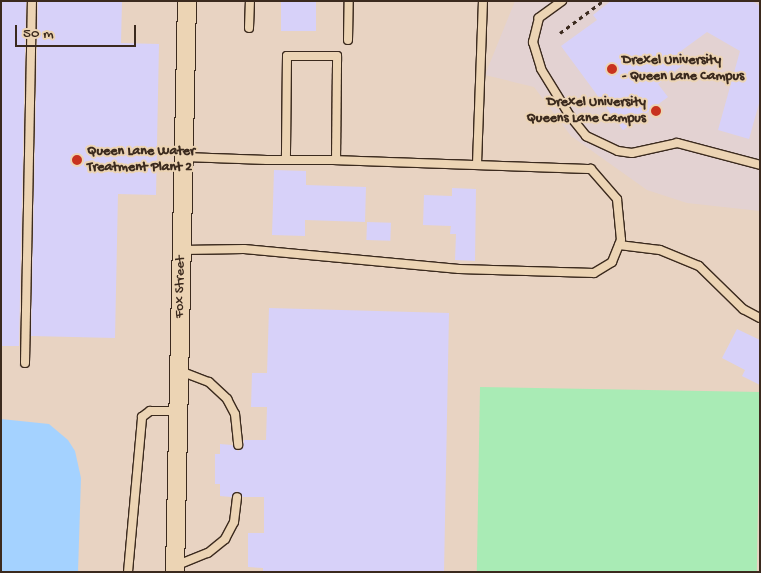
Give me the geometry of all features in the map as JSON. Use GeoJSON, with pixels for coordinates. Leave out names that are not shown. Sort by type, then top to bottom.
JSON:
{"type":"FeatureCollection","features":[{"type":"Feature","properties":{"kind":"street","name":"Fox Street"},"geometry":{"type":"LineString","coordinates":[[175,569],[187,1]]}},
{"type":"Feature","properties":{"kind":"lane"},"geometry":{"type":"LineString","coordinates":[[25,363],[32,1]]}},
{"type":"Feature","properties":{"kind":"lane"},"geometry":{"type":"LineString","coordinates":[[249,28],[250,1]]}},
{"type":"Feature","properties":{"kind":"lane"},"geometry":{"type":"LineString","coordinates":[[348,40],[349,1]]}},
{"type":"Feature","properties":{"kind":"lane"},"geometry":{"type":"LineString","coordinates":[[477,164],[482,1]]}},
{"type":"Feature","properties":{"kind":"lane"},"geometry":{"type":"LineString","coordinates":[[562,1],[540,18],[532,42],[550,83],[586,136],[618,151],[632,153],[678,143],[760,165]]}},
{"type":"Feature","properties":{"kind":"lane"},"geometry":{"type":"LineString","coordinates":[[286,160],[286,56],[336,56],[336,160]]}},
{"type":"Feature","properties":{"kind":"lane"},"geometry":{"type":"LineString","coordinates":[[182,250],[244,249],[459,269],[594,273],[612,262],[619,245],[617,199],[591,169],[477,164],[184,157]]}},
{"type":"Feature","properties":{"kind":"lane"},"geometry":{"type":"LineString","coordinates":[[619,245],[660,250],[699,266],[743,309],[760,318]]}},
{"type":"Feature","properties":{"kind":"lane"},"geometry":{"type":"LineString","coordinates":[[180,371],[209,382],[227,399],[235,414],[238,445]]}},
{"type":"Feature","properties":{"kind":"lane"},"geometry":{"type":"LineString","coordinates":[[128,572],[142,417],[150,411],[178,411]]}},
{"type":"Feature","properties":{"kind":"lane"},"geometry":{"type":"LineString","coordinates":[[175,569],[208,553],[225,539],[234,522],[237,497]]}},
{"type":"Feature","properties":{"kind":"path"},"geometry":{"type":"LineString","coordinates":[[560,34],[603,1]]}},
{"type":"Feature","properties":{"kind":"shaded area","name":"Drexel University Queens Lane Campus"},"geometry":{"type":"Polygon","coordinates":[[[515,1],[760,1],[760,211],[687,203],[647,190],[571,136],[534,87],[485,75],[515,1]]]}},
{"type":"Feature","properties":{"kind":"green space"},"geometry":{"type":"Polygon","coordinates":[[[480,387],[760,392],[757,572],[477,572],[480,387]]]}},
{"type":"Feature","properties":{"kind":"water"},"geometry":{"type":"Polygon","coordinates":[[[1,419],[49,424],[68,440],[75,451],[81,478],[78,572],[1,572],[1,419]]]}},
{"type":"Feature","properties":{"kind":"building"},"geometry":{"type":"Polygon","coordinates":[[[1,1],[26,1],[19,346],[1,346],[1,1]]]}},
{"type":"Feature","properties":{"kind":"building","name":"Queen Lane Water Treatment Plant 2"},"geometry":{"type":"Polygon","coordinates":[[[38,1],[122,1],[121,43],[159,44],[156,195],[118,194],[115,338],[31,336],[38,1]]]}},
{"type":"Feature","properties":{"kind":"building"},"geometry":{"type":"Polygon","coordinates":[[[281,1],[316,1],[316,31],[281,31],[281,1]]]}},
{"type":"Feature","properties":{"kind":"building","name":"Drexel University - Queen Lane Campus"},"geometry":{"type":"Polygon","coordinates":[[[611,1],[752,1],[760,6],[760,100],[749,139],[718,130],[740,51],[707,32],[681,51],[688,61],[658,84],[668,97],[623,130],[561,46],[597,20],[593,15],[611,1]]]}},
{"type":"Feature","properties":{"kind":"building"},"geometry":{"type":"Polygon","coordinates":[[[274,170],[306,171],[306,185],[366,187],[365,222],[305,220],[305,236],[272,235],[274,170]]]}},
{"type":"Feature","properties":{"kind":"building"},"geometry":{"type":"Polygon","coordinates":[[[452,188],[476,189],[475,261],[455,260],[456,234],[450,234],[451,226],[423,225],[424,195],[452,196],[452,188]]]}},
{"type":"Feature","properties":{"kind":"building"},"geometry":{"type":"Polygon","coordinates":[[[367,222],[391,223],[390,241],[366,240],[367,222]]]}},
{"type":"Feature","properties":{"kind":"building"},"geometry":{"type":"Polygon","coordinates":[[[269,308],[449,313],[444,572],[263,572],[263,568],[248,567],[248,533],[264,533],[264,497],[243,497],[237,491],[231,497],[220,496],[220,484],[215,484],[215,454],[220,454],[220,444],[232,445],[238,451],[243,448],[244,440],[266,440],[267,407],[251,407],[252,373],[267,373],[269,308]]]}},
{"type":"Feature","properties":{"kind":"building"},"geometry":{"type":"Polygon","coordinates":[[[737,329],[760,340],[760,385],[742,376],[745,370],[722,358],[737,329]]]}},
{"type":"Feature","properties":{"kind":"place","name":"Drexel University - Queen Lane Campus"},"geometry":{"type":"Point","coordinates":[612,69]}},
{"type":"Feature","properties":{"kind":"place","name":"Drexel University Queens Lane Campus"},"geometry":{"type":"Point","coordinates":[656,111]}},
{"type":"Feature","properties":{"kind":"place","name":"Queen Lane Water Treatment Plant 2"},"geometry":{"type":"Point","coordinates":[77,160]}}]}
